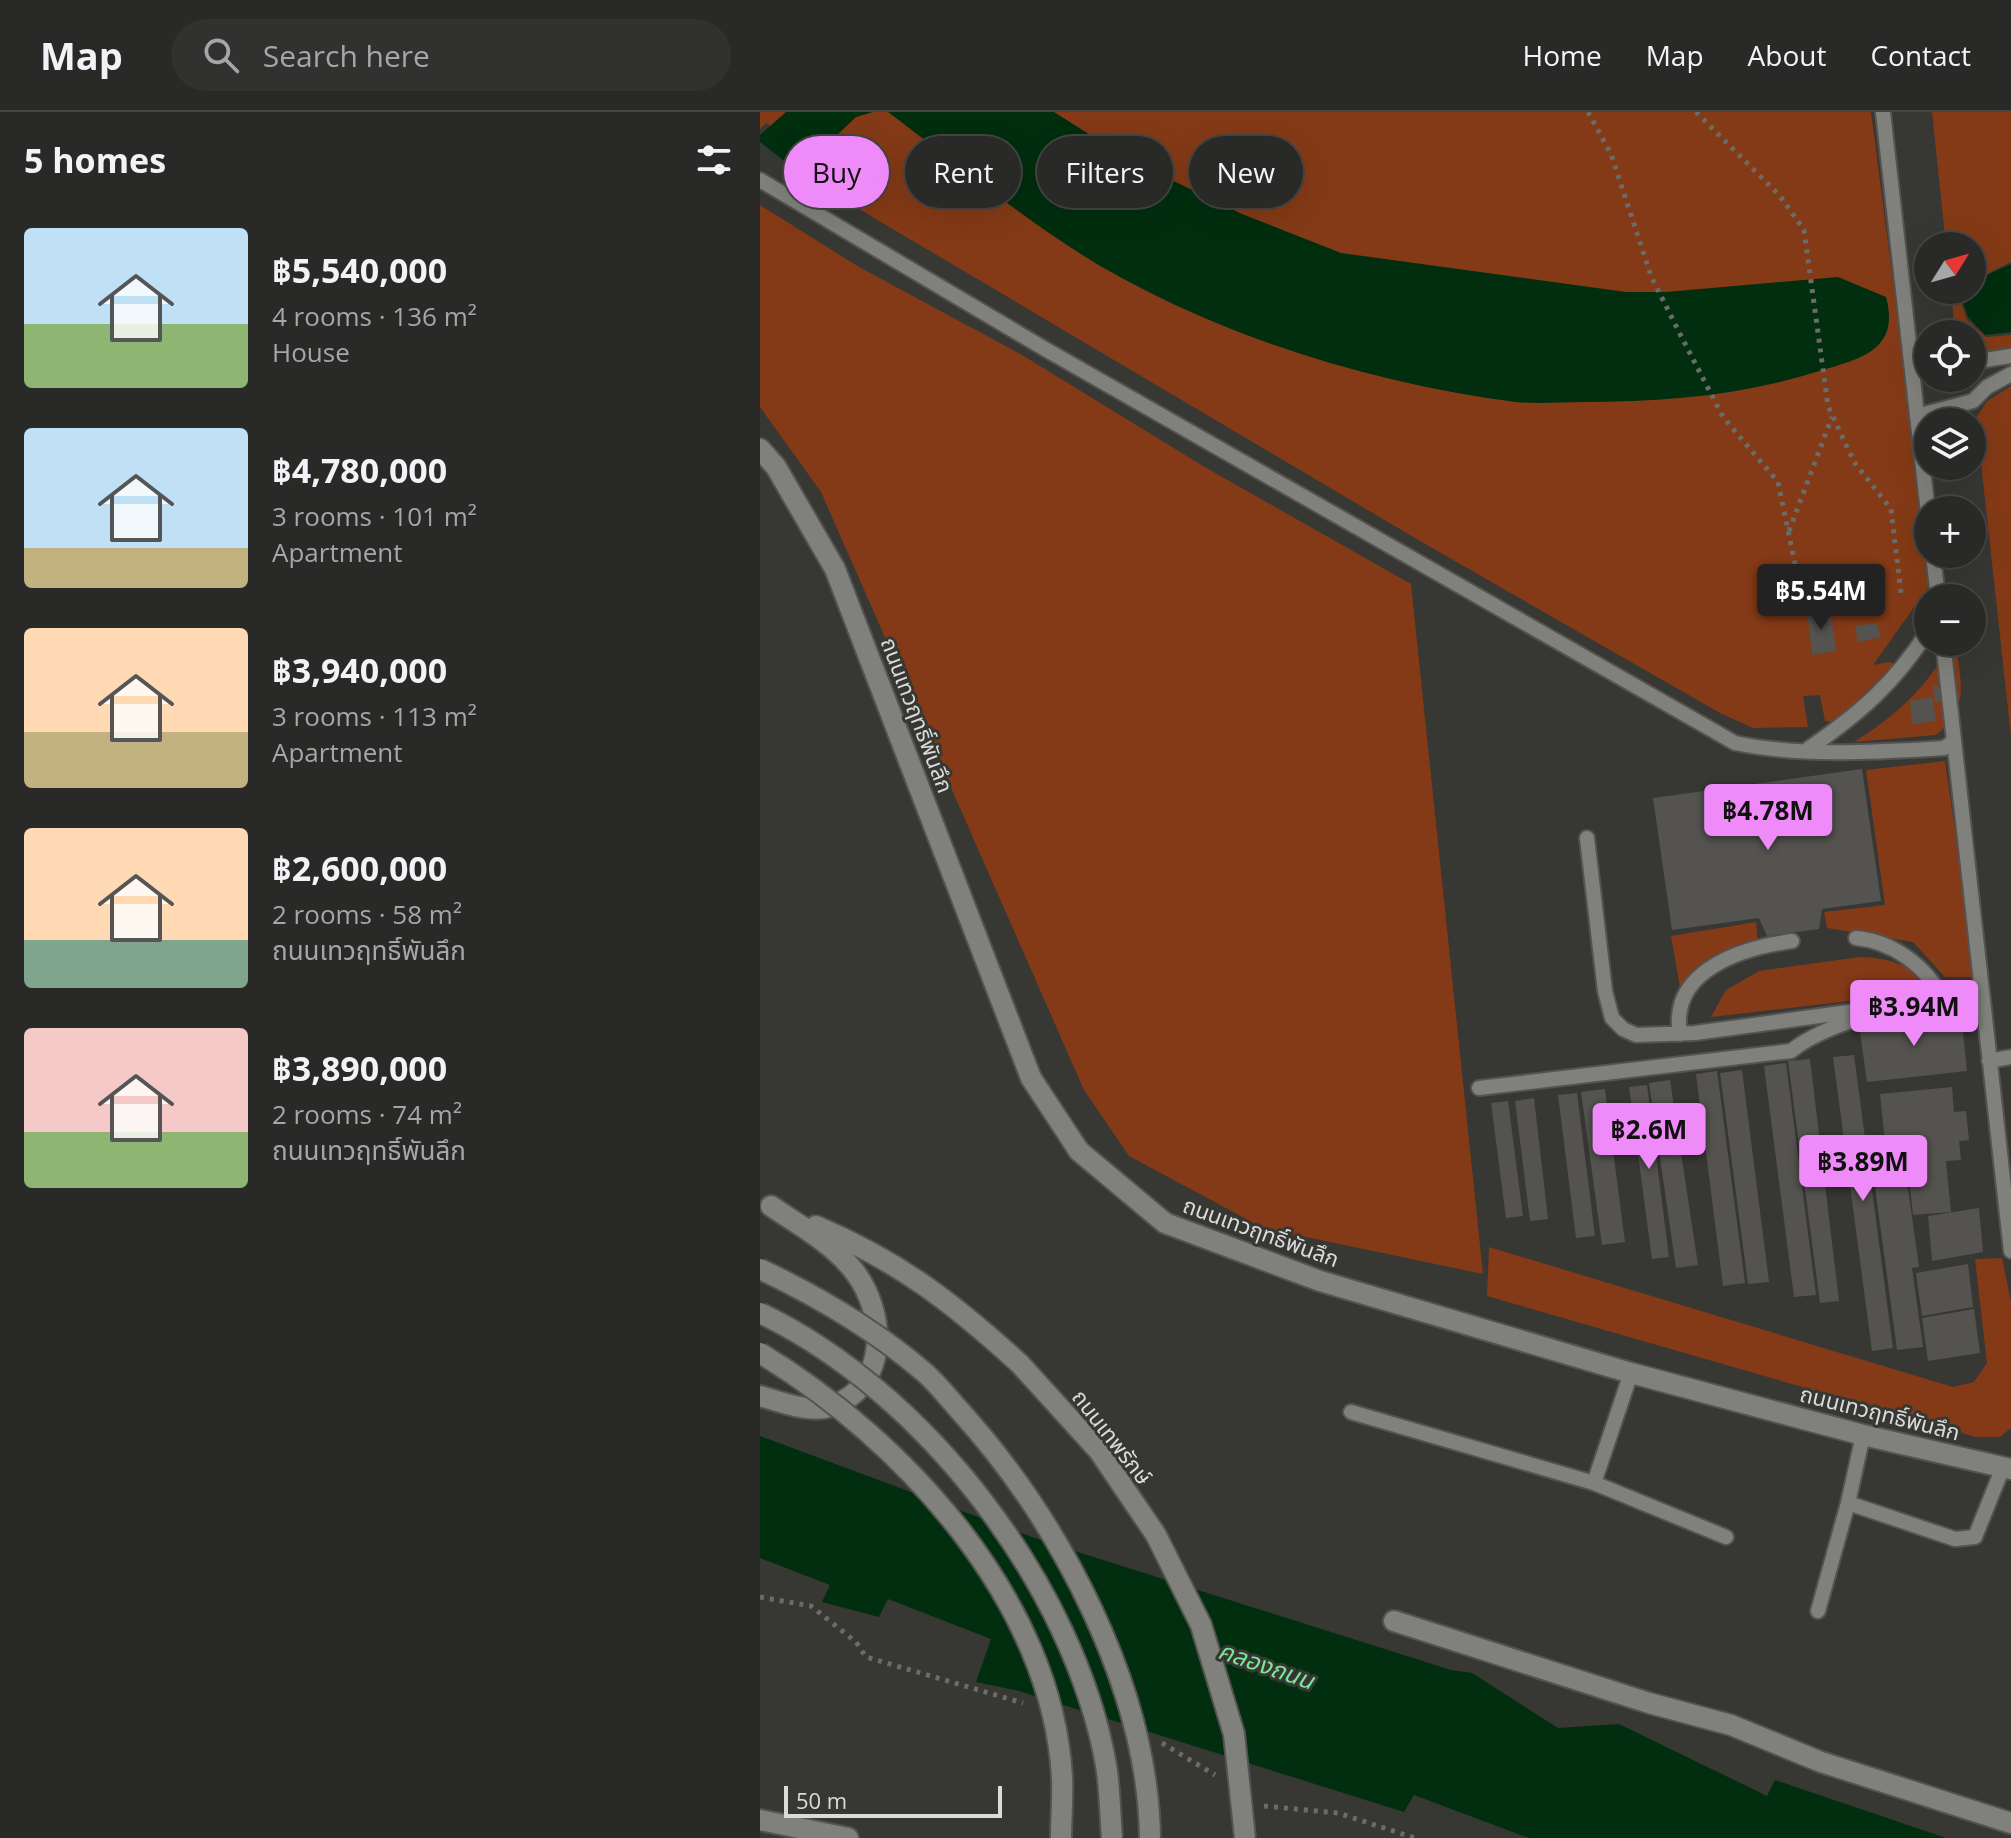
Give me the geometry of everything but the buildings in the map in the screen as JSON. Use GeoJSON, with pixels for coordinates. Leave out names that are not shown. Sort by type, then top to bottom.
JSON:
{"type":"FeatureCollection","features":[{"type":"Feature","properties":{"kind":"main road","name":"ถนนเทวฤทธิ์พันลึก"},"geometry":{"type":"LineString","coordinates":[[760,449],[776,467],[835,569],[1031,1078],[1079,1151],[1165,1223],[1320,1281],[1631,1373],[1863,1435],[2007,1468]]}},
{"type":"Feature","properties":{"kind":"main road","name":"ถนนเทพรักษ์"},"geometry":{"type":"LineString","coordinates":[[766,1205],[871,1250],[957,1306],[1020,1364],[1099,1451],[1156,1535],[1201,1625],[1234,1734],[1245,1838]]}},
{"type":"Feature","properties":{"kind":"main road"},"geometry":{"type":"LineString","coordinates":[[760,1396],[797,1407],[830,1407],[853,1395],[871,1372],[879,1353],[874,1305],[855,1271],[829,1245],[766,1205]]}},
{"type":"Feature","properties":{"kind":"main road"},"geometry":{"type":"LineString","coordinates":[[760,1269],[824,1299],[925,1373],[993,1448],[1045,1522],[1097,1621],[1132,1719],[1150,1838]]}},
{"type":"Feature","properties":{"kind":"main road"},"geometry":{"type":"LineString","coordinates":[[760,1313],[803,1333],[873,1385],[951,1461],[1013,1543],[1054,1617],[1082,1683],[1106,1765],[1112,1838]]}},
{"type":"Feature","properties":{"kind":"main road"},"geometry":{"type":"LineString","coordinates":[[760,1353],[833,1403],[908,1469],[970,1545],[1007,1602],[1033,1654],[1051,1718],[1062,1776],[1061,1838]]}},
{"type":"Feature","properties":{"kind":"main road"},"geometry":{"type":"LineString","coordinates":[[1394,1621],[1649,1703],[1731,1725],[1821,1762],[2011,1823]]}},
{"type":"Feature","properties":{"kind":"main road"},"geometry":{"type":"LineString","coordinates":[[760,1820],[793,1832],[848,1838]]}},
{"type":"Feature","properties":{"kind":"lane"},"geometry":{"type":"LineString","coordinates":[[1883,112],[1916,408]]}},
{"type":"Feature","properties":{"kind":"lane"},"geometry":{"type":"LineString","coordinates":[[760,180],[1735,743],[1769,750],[1864,752],[1944,748],[1954,741]]}},
{"type":"Feature","properties":{"kind":"lane"},"geometry":{"type":"LineString","coordinates":[[1910,355],[1914,355]]}},
{"type":"Feature","properties":{"kind":"lane"},"geometry":{"type":"LineString","coordinates":[[1986,360],[2011,356]]}},
{"type":"Feature","properties":{"kind":"lane"},"geometry":{"type":"LineString","coordinates":[[1947,408],[1973,401],[1987,387],[2011,374]]}},
{"type":"Feature","properties":{"kind":"lane"},"geometry":{"type":"LineString","coordinates":[[1808,749],[1850,720],[1895,679],[1914,651]]}},
{"type":"Feature","properties":{"kind":"lane"},"geometry":{"type":"LineString","coordinates":[[1945,656],[2011,1251]]}},
{"type":"Feature","properties":{"kind":"lane"},"geometry":{"type":"LineString","coordinates":[[1587,838],[1605,991],[1612,1018],[1636,1035],[1680,1034],[1981,992]]}},
{"type":"Feature","properties":{"kind":"lane"},"geometry":{"type":"LineString","coordinates":[[1856,938],[1871,939],[1900,952],[1919,966],[1942,998]]}},
{"type":"Feature","properties":{"kind":"lane"},"geometry":{"type":"LineString","coordinates":[[1680,1034],[1677,1015],[1680,1002],[1706,971],[1724,960],[1754,949],[1792,941]]}},
{"type":"Feature","properties":{"kind":"lane"},"geometry":{"type":"LineString","coordinates":[[1479,1088],[1791,1051],[1806,1039],[1910,1004]]}},
{"type":"Feature","properties":{"kind":"lane"},"geometry":{"type":"LineString","coordinates":[[1989,1061],[2011,1057]]}},
{"type":"Feature","properties":{"kind":"lane"},"geometry":{"type":"LineString","coordinates":[[1594,1483],[1631,1373]]}},
{"type":"Feature","properties":{"kind":"lane"},"geometry":{"type":"LineString","coordinates":[[1351,1412],[1594,1483],[1726,1537]]}},
{"type":"Feature","properties":{"kind":"lane"},"geometry":{"type":"LineString","coordinates":[[1818,1611],[1863,1435]]}},
{"type":"Feature","properties":{"kind":"lane"},"geometry":{"type":"LineString","coordinates":[[1848,1503],[1940,1534],[1969,1540],[1975,1537],[2007,1468]]}},
{"type":"Feature","properties":{"kind":"path"},"geometry":{"type":"LineString","coordinates":[[1588,112],[1611,154],[1651,276],[1723,417],[1778,482],[1803,603]]}},
{"type":"Feature","properties":{"kind":"path"},"geometry":{"type":"LineString","coordinates":[[1696,112],[1780,196],[1804,230],[1823,380],[1832,416],[1854,462],[1891,509],[1901,593]]}},
{"type":"Feature","properties":{"kind":"path"},"geometry":{"type":"LineString","coordinates":[[1789,533],[1832,416]]}},
{"type":"Feature","properties":{"kind":"shaded area"},"geometry":{"type":"Polygon","coordinates":[[[760,112],[1871,112],[1914,443],[1914,480],[1919,480],[1921,496],[1914,496],[1914,568],[1930,568],[1932,582],[1914,584],[1914,607],[1873,665],[1890,662],[1900,666],[1835,722],[1825,721],[1820,695],[1803,696],[1808,727],[1753,728],[1720,713],[1420,541],[857,208],[889,208],[889,136],[788,136],[766,123],[760,129],[760,112]]]}},
{"type":"Feature","properties":{"kind":"shaded area"},"geometry":{"type":"Polygon","coordinates":[[[1932,112],[2011,112],[2011,262],[1986,274],[1986,232],[1945,232],[1932,112]]]}},
{"type":"Feature","properties":{"kind":"shaded area"},"geometry":{"type":"Polygon","coordinates":[[[760,205],[859,267],[1022,355],[1203,466],[1411,584],[1483,1274],[1263,1228],[1129,1156],[1084,1090],[821,492],[760,407],[760,205]]]}},
{"type":"Feature","properties":{"kind":"shaded area"},"geometry":{"type":"Polygon","coordinates":[[[1952,304],[1962,304],[1967,320],[1954,320],[1952,304]]]}},
{"type":"Feature","properties":{"kind":"shaded area"},"geometry":{"type":"Polygon","coordinates":[[[2011,335],[2011,348],[1994,352],[1986,350],[1986,337],[2011,335]]]}},
{"type":"Feature","properties":{"kind":"shaded area"},"geometry":{"type":"Polygon","coordinates":[[[2011,386],[2011,736],[1983,480],[1986,480],[1986,408],[1982,408],[1987,401],[2011,386]]]}},
{"type":"Feature","properties":{"kind":"shaded area"},"geometry":{"type":"Polygon","coordinates":[[[1958,656],[1961,693],[1954,714],[1936,735],[1854,742],[1884,722],[1910,699],[1942,658],[1958,656]]]}},
{"type":"Feature","properties":{"kind":"shaded area"},"geometry":{"type":"Polygon","coordinates":[[[1945,761],[1976,977],[1945,977],[1913,942],[1827,928],[1824,912],[1885,905],[1866,770],[1945,761]]]}},
{"type":"Feature","properties":{"kind":"shaded area"},"geometry":{"type":"Polygon","coordinates":[[[1756,922],[1758,945],[1707,975],[1683,1005],[1671,936],[1756,922]]]}},
{"type":"Feature","properties":{"kind":"shaded area"},"geometry":{"type":"Polygon","coordinates":[[[1860,957],[1902,965],[1937,991],[1711,1017],[1726,990],[1759,971],[1860,957]]]}},
{"type":"Feature","properties":{"kind":"shaded area"},"geometry":{"type":"Polygon","coordinates":[[[1489,1247],[1953,1387],[1974,1382],[1987,1363],[1975,1259],[2002,1258],[2011,1302],[2011,1428],[2000,1437],[1976,1437],[1487,1296],[1489,1247]]]}},
{"type":"Feature","properties":{"kind":"water"},"geometry":{"type":"Polygon","coordinates":[[[786,112],[873,112],[856,117],[836,136],[784,136],[784,161],[760,142],[760,135],[786,112]]]}},
{"type":"Feature","properties":{"kind":"water"},"geometry":{"type":"Polygon","coordinates":[[[888,112],[1054,112],[1092,136],[1037,136],[1037,208],[1173,208],[1173,181],[1189,188],[1189,208],[1230,208],[1341,253],[1626,292],[1666,292],[1838,277],[1886,297],[1889,315],[1887,330],[1882,341],[1872,350],[1847,363],[1759,387],[1701,396],[1642,401],[1524,403],[1414,384],[1312,358],[1262,341],[1165,300],[1090,260],[1015,208],[1021,208],[1021,136],[920,136],[888,112]]]}},
{"type":"Feature","properties":{"kind":"water"},"geometry":{"type":"Polygon","coordinates":[[[2011,264],[2011,332],[1986,335],[1986,320],[1971,320],[1968,317],[1964,304],[1986,304],[1986,276],[2011,264]]]}},
{"type":"Feature","properties":{"kind":"water","name":"คลองถนน"},"geometry":{"type":"Polygon","coordinates":[[[760,1436],[1043,1541],[1451,1670],[1472,1673],[1558,1728],[1619,1724],[1767,1796],[1775,1780],[1946,1838],[1529,1838],[1414,1795],[1404,1812],[1019,1691],[976,1682],[991,1639],[888,1599],[879,1617],[822,1602],[830,1585],[760,1558],[760,1436]]]}}]}
